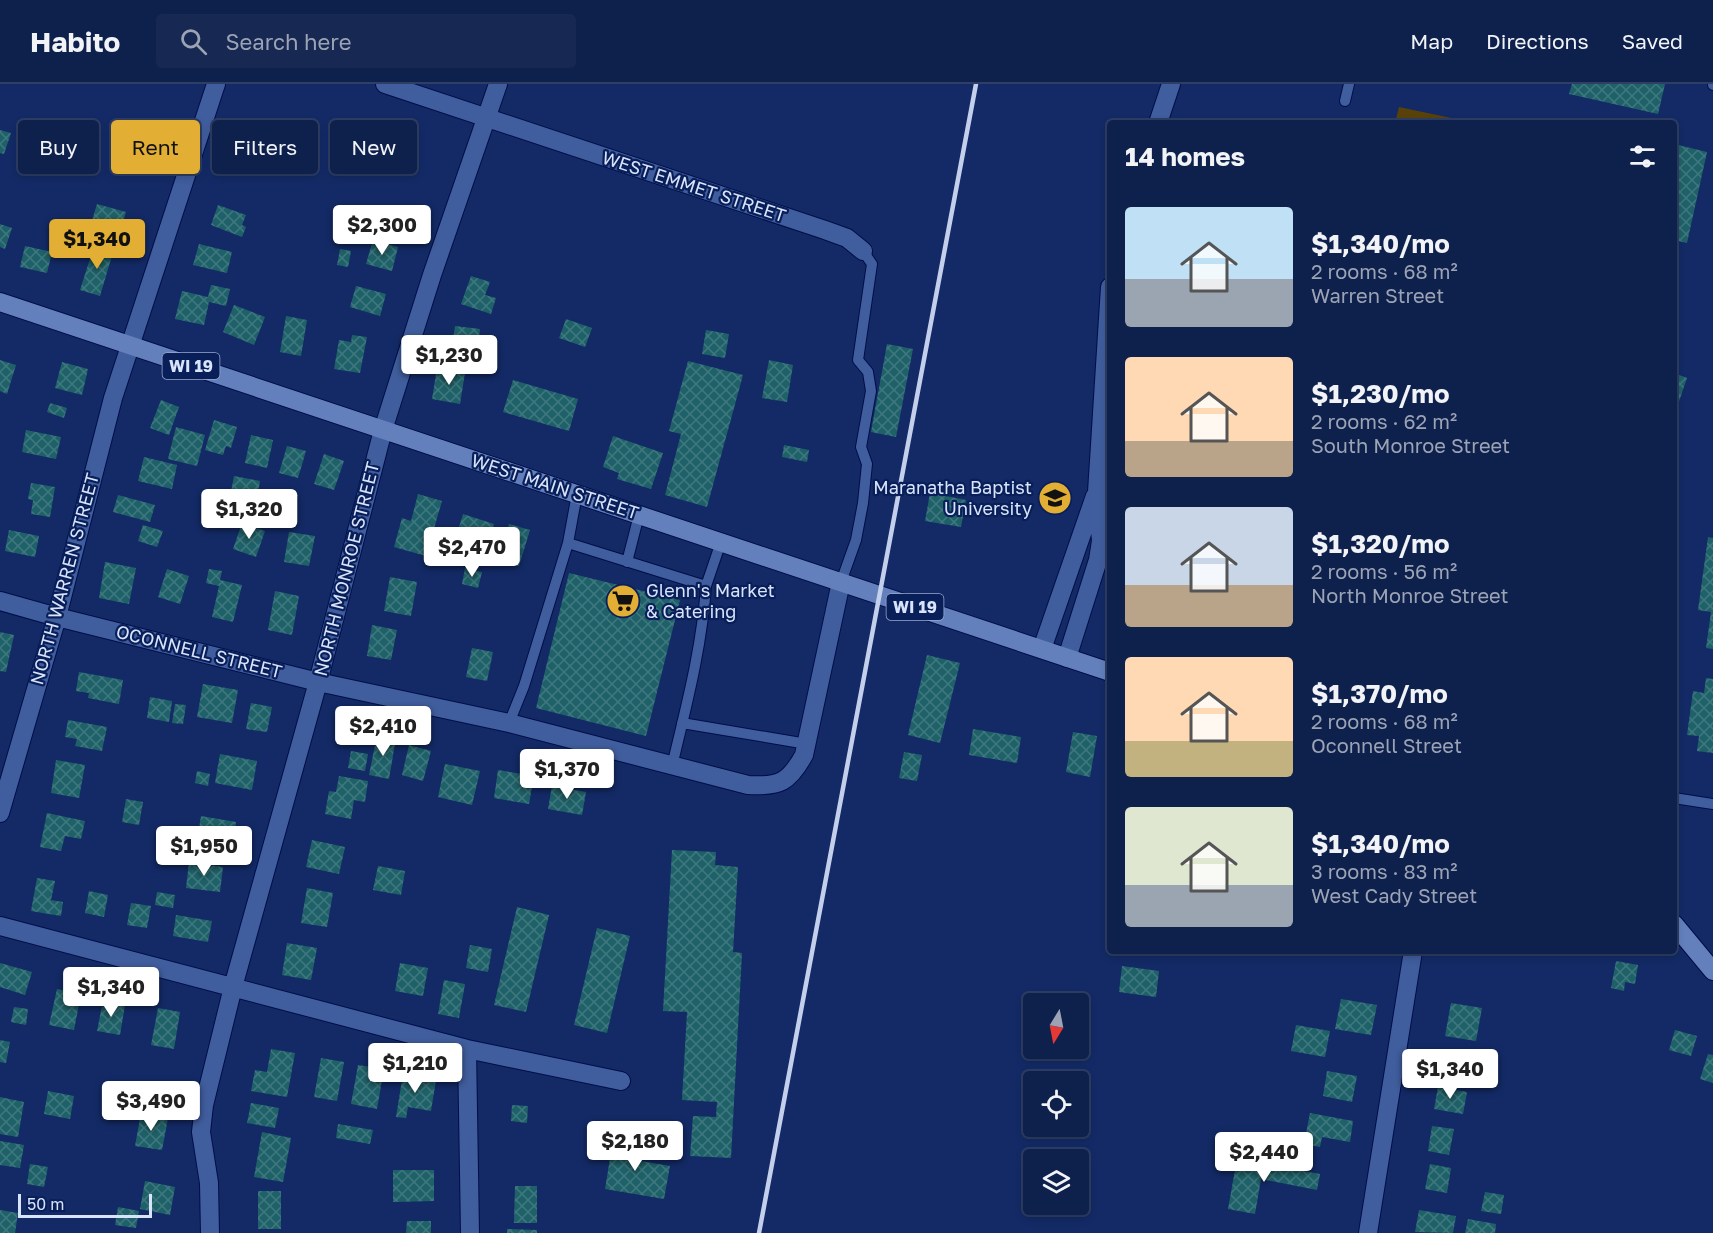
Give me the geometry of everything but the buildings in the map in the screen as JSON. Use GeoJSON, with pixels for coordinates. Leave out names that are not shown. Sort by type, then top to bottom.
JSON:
{"type":"FeatureCollection","features":[{"type":"Feature","properties":{"kind":"main road","name":"WEST MAIN STREET"},"geometry":{"type":"LineString","coordinates":[[0,302],[1107,671]]}},
{"type":"Feature","properties":{"kind":"main road"},"geometry":{"type":"LineString","coordinates":[[1677,928],[1713,970]]}},
{"type":"Feature","properties":{"kind":"street","name":"NORTH WARREN STREET"},"geometry":{"type":"LineString","coordinates":[[0,813],[57,617],[113,398],[216,84]]}},
{"type":"Feature","properties":{"kind":"street","name":"WEST EMMET STREET"},"geometry":{"type":"LineString","coordinates":[[386,84],[825,230],[847,238],[863,251]]}},
{"type":"Feature","properties":{"kind":"street","name":"NORTH MONROE STREET"},"geometry":{"type":"LineString","coordinates":[[210,1233],[209,1183],[201,1132],[204,1105],[233,987],[318,682],[382,430],[432,275],[498,84]]}},
{"type":"Feature","properties":{"kind":"street"},"geometry":{"type":"LineString","coordinates":[[1159,120],[1171,84]]}},
{"type":"Feature","properties":{"kind":"street"},"geometry":{"type":"LineString","coordinates":[[1067,658],[1098,560],[1107,384]]}},
{"type":"Feature","properties":{"kind":"street"},"geometry":{"type":"LineString","coordinates":[[1042,649],[1103,494]]}},
{"type":"Feature","properties":{"kind":"street","name":"OCONNELL STREET"},"geometry":{"type":"LineString","coordinates":[[0,601],[318,682],[509,723],[748,785],[765,786],[778,784],[793,774],[804,755],[841,582]]}},
{"type":"Feature","properties":{"kind":"street"},"geometry":{"type":"LineString","coordinates":[[0,926],[467,1049],[621,1081]]}},
{"type":"Feature","properties":{"kind":"street"},"geometry":{"type":"LineString","coordinates":[[1368,1233],[1413,954]]}},
{"type":"Feature","properties":{"kind":"street"},"geometry":{"type":"LineString","coordinates":[[467,1049],[470,1233]]}},
{"type":"Feature","properties":{"kind":"lane"},"geometry":{"type":"LineString","coordinates":[[1345,101],[1349,84]]}},
{"type":"Feature","properties":{"kind":"lane"},"geometry":{"type":"LineString","coordinates":[[841,582],[856,540],[863,503],[867,464],[861,447],[872,392],[868,372],[858,360],[872,264],[863,251]]}},
{"type":"Feature","properties":{"kind":"lane"},"geometry":{"type":"LineString","coordinates":[[509,723],[524,686],[568,543],[577,495]]}},
{"type":"Feature","properties":{"kind":"lane"},"geometry":{"type":"LineString","coordinates":[[627,562],[639,515]]}},
{"type":"Feature","properties":{"kind":"lane"},"geometry":{"type":"LineString","coordinates":[[672,766],[704,612],[706,586],[721,542]]}},
{"type":"Feature","properties":{"kind":"lane"},"geometry":{"type":"LineString","coordinates":[[568,543],[706,586]]}},
{"type":"Feature","properties":{"kind":"lane"},"geometry":{"type":"LineString","coordinates":[[682,723],[807,744]]}},
{"type":"Feature","properties":{"kind":"lane"},"geometry":{"type":"LineString","coordinates":[[1677,798],[1713,804]]}},
{"type":"Feature","properties":{"kind":"shaded area"},"geometry":{"type":"Polygon","coordinates":[[[1399,107],[1461,120],[1396,120],[1399,107]]]}},
{"type":"Feature","properties":{"kind":"railway"},"geometry":{"type":"LineString","coordinates":[[759,1233],[976,84]]}},
{"type":"Feature","properties":{"kind":"place","name":"Maranatha Baptist University"},"geometry":{"type":"Point","coordinates":[1055,498]}},
{"type":"Feature","properties":{"kind":"place","name":"Glenn's Market & Catering"},"geometry":{"type":"Point","coordinates":[623,601]}}]}
